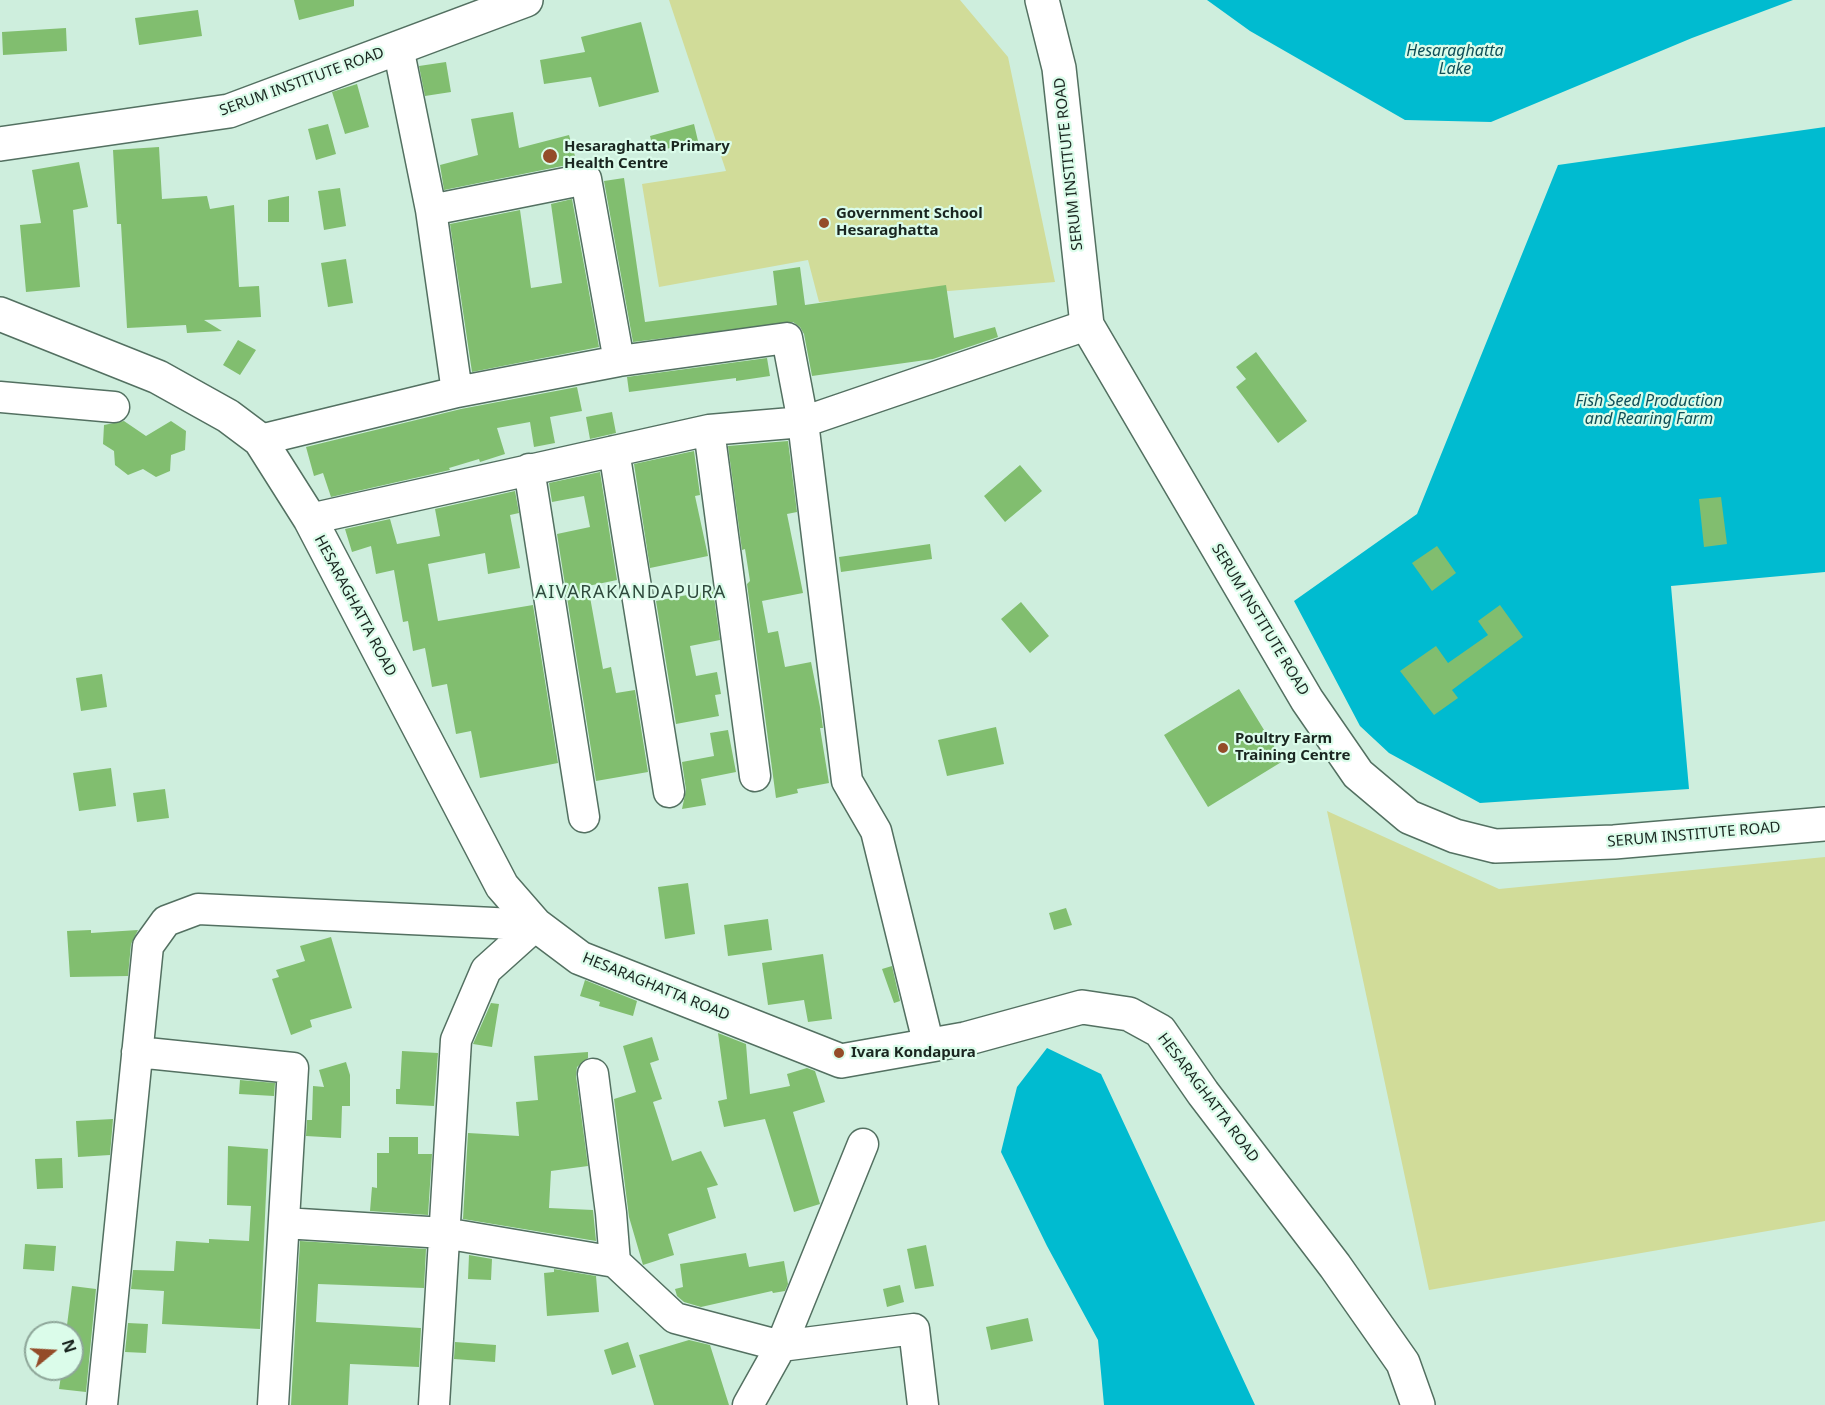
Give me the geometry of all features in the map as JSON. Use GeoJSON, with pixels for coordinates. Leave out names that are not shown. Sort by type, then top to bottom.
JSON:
{"type":"FeatureCollection","features":[{"type":"Feature","properties":{"kind":"main road","name":"SERUM INSTITUTE ROAD"},"geometry":{"type":"LineString","coordinates":[[0,144],[229,111],[526,0]]}},
{"type":"Feature","properties":{"kind":"main road","name":"SERUM INSTITUTE ROAD"},"geometry":{"type":"LineString","coordinates":[[1041,0],[1059,68],[1087,325],[1307,700],[1358,774],[1409,817],[1455,836],[1495,846],[1614,842],[1825,824]]}},
{"type":"Feature","properties":{"kind":"main road","name":"HESARAGHATTA ROAD"},"geometry":{"type":"LineString","coordinates":[[0,314],[158,377],[228,416],[260,440],[310,519],[502,886],[536,925],[580,958],[841,1061],[965,1040],[1082,1007],[1129,1014],[1160,1031],[1203,1093],[1335,1266],[1402,1363],[1418,1405]]}},
{"type":"Feature","properties":{"kind":"street"},"geometry":{"type":"LineString","coordinates":[[398,47],[431,210],[457,392]]}},
{"type":"Feature","properties":{"kind":"street"},"geometry":{"type":"LineString","coordinates":[[431,210],[586,179],[619,361]]}},
{"type":"Feature","properties":{"kind":"street"},"geometry":{"type":"LineString","coordinates":[[310,519],[709,430],[803,422],[1087,325]]}},
{"type":"Feature","properties":{"kind":"street"},"geometry":{"type":"LineString","coordinates":[[260,440],[457,392],[619,361],[787,338],[803,422],[847,781],[876,831],[929,1046]]}},
{"type":"Feature","properties":{"kind":"street"},"geometry":{"type":"LineString","coordinates":[[0,397],[114,407]]}},
{"type":"Feature","properties":{"kind":"street"},"geometry":{"type":"LineString","coordinates":[[709,430],[755,776]]}},
{"type":"Feature","properties":{"kind":"street"},"geometry":{"type":"LineString","coordinates":[[614,451],[669,792]]}},
{"type":"Feature","properties":{"kind":"street"},"geometry":{"type":"LineString","coordinates":[[529,469],[584,817]]}},
{"type":"Feature","properties":{"kind":"street"},"geometry":{"type":"LineString","coordinates":[[102,1405],[148,946],[166,921],[198,909],[536,925]]}},
{"type":"Feature","properties":{"kind":"street"},"geometry":{"type":"LineString","coordinates":[[434,1405],[456,1040],[486,970],[536,925]]}},
{"type":"Feature","properties":{"kind":"street"},"geometry":{"type":"LineString","coordinates":[[137,1052],[293,1068],[273,1405]]}},
{"type":"Feature","properties":{"kind":"street"},"geometry":{"type":"LineString","coordinates":[[594,1074],[615,1262]]}},
{"type":"Feature","properties":{"kind":"street"},"geometry":{"type":"LineString","coordinates":[[748,1405],[781,1346],[863,1144]]}},
{"type":"Feature","properties":{"kind":"street"},"geometry":{"type":"LineString","coordinates":[[284,1223],[444,1233],[615,1262],[675,1318],[781,1346],[914,1329],[923,1405]]}},
{"type":"Feature","properties":{"kind":"street"},"geometry":{"type":"LineString","coordinates":[[765,1375],[772,1405]]}},
{"type":"Feature","properties":{"kind":"green space","name":"Government School Hesaraghatta"},"geometry":{"type":"Polygon","coordinates":[[[669,0],[960,0],[1008,57],[1055,282],[819,302],[808,260],[659,287],[642,184],[726,171],[669,0]]]}},
{"type":"Feature","properties":{"kind":"green space"},"geometry":{"type":"Polygon","coordinates":[[[1327,811],[1499,889],[1825,857],[1825,1221],[1429,1290],[1327,811]]]}},
{"type":"Feature","properties":{"kind":"water","name":"Hesaraghatta Lake"},"geometry":{"type":"Polygon","coordinates":[[[1207,0],[1793,0],[1692,38],[1491,122],[1405,120],[1250,31],[1207,0]]]}},
{"type":"Feature","properties":{"kind":"water","name":"Fish Seed Production and Rearing Farm"},"geometry":{"type":"Polygon","coordinates":[[[1825,127],[1825,572],[1671,586],[1689,789],[1480,803],[1389,753],[1360,726],[1294,601],[1417,514],[1558,165],[1825,127]]]}},
{"type":"Feature","properties":{"kind":"water"},"geometry":{"type":"Polygon","coordinates":[[[1047,1048],[1101,1074],[1255,1405],[1104,1405],[1098,1340],[1047,1246],[1001,1152],[1017,1087],[1047,1048]]]}},
{"type":"Feature","properties":{"kind":"building"},"geometry":{"type":"Polygon","coordinates":[[[294,0],[354,0],[354,6],[299,20],[294,0]]]}},
{"type":"Feature","properties":{"kind":"building"},"geometry":{"type":"Polygon","coordinates":[[[198,10],[202,36],[139,45],[135,18],[198,10]]]}},
{"type":"Feature","properties":{"kind":"building"},"geometry":{"type":"Polygon","coordinates":[[[641,22],[659,92],[599,107],[591,77],[544,84],[540,60],[585,52],[581,37],[641,22]]]}},
{"type":"Feature","properties":{"kind":"building"},"geometry":{"type":"Polygon","coordinates":[[[66,28],[67,51],[3,55],[2,32],[66,28]]]}},
{"type":"Feature","properties":{"kind":"building"},"geometry":{"type":"Polygon","coordinates":[[[446,62],[451,92],[425,96],[419,66],[446,62]]]}},
{"type":"Feature","properties":{"kind":"building"},"geometry":{"type":"Polygon","coordinates":[[[357,84],[369,127],[345,134],[332,92],[357,84]]]}},
{"type":"Feature","properties":{"kind":"building"},"geometry":{"type":"Polygon","coordinates":[[[513,112],[519,148],[569,135],[577,163],[444,190],[440,165],[478,155],[471,119],[513,112]]]}},
{"type":"Feature","properties":{"kind":"building"},"geometry":{"type":"Polygon","coordinates":[[[328,124],[336,154],[316,160],[308,129],[328,124]]]}},
{"type":"Feature","properties":{"kind":"building"},"geometry":{"type":"Polygon","coordinates":[[[694,124],[698,141],[654,152],[650,136],[694,124]]]}},
{"type":"Feature","properties":{"kind":"building"},"geometry":{"type":"Polygon","coordinates":[[[159,147],[162,199],[207,196],[210,209],[234,205],[239,287],[259,286],[261,317],[204,320],[222,331],[187,333],[186,325],[127,328],[121,224],[117,224],[113,150],[159,147]]]}},
{"type":"Feature","properties":{"kind":"building"},"geometry":{"type":"Polygon","coordinates":[[[79,162],[88,207],[73,210],[80,287],[26,292],[20,225],[41,223],[32,170],[79,162]]]}},
{"type":"Feature","properties":{"kind":"building"},"geometry":{"type":"Polygon","coordinates":[[[624,178],[645,322],[777,305],[773,271],[800,267],[805,305],[946,285],[954,338],[995,327],[998,337],[933,359],[812,376],[804,334],[793,322],[633,342],[604,181],[624,178]]]}},
{"type":"Feature","properties":{"kind":"building"},"geometry":{"type":"Polygon","coordinates":[[[340,188],[346,226],[324,230],[318,191],[340,188]]]}},
{"type":"Feature","properties":{"kind":"building"},"geometry":{"type":"Polygon","coordinates":[[[289,196],[289,222],[268,222],[268,200],[289,196]]]}},
{"type":"Feature","properties":{"kind":"building"},"geometry":{"type":"Polygon","coordinates":[[[572,199],[599,347],[472,372],[450,224],[520,210],[531,288],[562,283],[551,204],[572,199]]]}},
{"type":"Feature","properties":{"kind":"building"},"geometry":{"type":"Polygon","coordinates":[[[346,259],[353,303],[328,307],[321,263],[346,259]]]}},
{"type":"Feature","properties":{"kind":"building"},"geometry":{"type":"Polygon","coordinates":[[[238,340],[256,350],[240,375],[223,365],[238,340]]]}},
{"type":"Feature","properties":{"kind":"building"},"geometry":{"type":"Polygon","coordinates":[[[1256,352],[1307,421],[1278,443],[1236,387],[1246,379],[1236,367],[1256,352]]]}},
{"type":"Feature","properties":{"kind":"building"},"geometry":{"type":"Polygon","coordinates":[[[767,358],[770,376],[736,381],[736,378],[629,392],[627,377],[767,358]]]}},
{"type":"Feature","properties":{"kind":"building"},"geometry":{"type":"Polygon","coordinates":[[[577,387],[582,411],[550,417],[555,443],[534,447],[530,422],[497,428],[505,454],[480,462],[479,459],[449,468],[450,470],[331,497],[323,473],[314,476],[306,447],[461,409],[577,387]]]}},
{"type":"Feature","properties":{"kind":"building"},"geometry":{"type":"Polygon","coordinates":[[[612,412],[616,433],[590,439],[586,417],[612,412]]]}},
{"type":"Feature","properties":{"kind":"building"},"geometry":{"type":"Polygon","coordinates":[[[124,421],[146,436],[171,421],[186,431],[185,450],[171,455],[170,471],[156,477],[143,469],[128,475],[115,465],[114,451],[103,444],[104,425],[124,421]]]}},
{"type":"Feature","properties":{"kind":"building"},"geometry":{"type":"Polygon","coordinates":[[[788,441],[797,512],[787,514],[803,593],[762,601],[768,633],[778,631],[785,667],[811,662],[820,707],[823,728],[820,728],[829,783],[797,789],[798,793],[776,798],[747,584],[750,581],[745,549],[742,550],[728,446],[788,441]]]}},
{"type":"Feature","properties":{"kind":"building"},"geometry":{"type":"Polygon","coordinates":[[[694,451],[700,495],[695,496],[708,556],[650,568],[634,464],[694,451]]]}},
{"type":"Feature","properties":{"kind":"building"},"geometry":{"type":"Polygon","coordinates":[[[1020,465],[1042,491],[1005,522],[984,496],[1020,465]]]}},
{"type":"Feature","properties":{"kind":"building"},"geometry":{"type":"Polygon","coordinates":[[[600,472],[617,580],[588,586],[603,669],[611,667],[616,693],[635,690],[648,772],[596,781],[557,534],[590,527],[584,496],[552,502],[549,483],[600,472]]]}},
{"type":"Feature","properties":{"kind":"building"},"geometry":{"type":"Polygon","coordinates":[[[515,491],[519,513],[510,515],[520,568],[488,574],[485,553],[428,564],[438,621],[533,605],[558,763],[480,778],[471,731],[456,734],[447,684],[432,687],[425,648],[413,651],[408,621],[403,622],[394,570],[376,574],[371,546],[352,552],[345,529],[390,519],[397,544],[440,536],[435,509],[515,491]]]}},
{"type":"Feature","properties":{"kind":"building"},"geometry":{"type":"Polygon","coordinates":[[[1721,497],[1727,544],[1704,547],[1699,499],[1721,497]]]}},
{"type":"Feature","properties":{"kind":"building"},"geometry":{"type":"Polygon","coordinates":[[[930,544],[932,559],[841,572],[839,557],[930,544]]]}},
{"type":"Feature","properties":{"kind":"building"},"geometry":{"type":"Polygon","coordinates":[[[1437,546],[1456,573],[1432,591],[1412,563],[1437,546]]]}},
{"type":"Feature","properties":{"kind":"building"},"geometry":{"type":"Polygon","coordinates":[[[713,590],[720,640],[690,646],[696,676],[717,672],[721,694],[715,695],[719,716],[676,724],[656,601],[713,590]]]}},
{"type":"Feature","properties":{"kind":"building"},"geometry":{"type":"Polygon","coordinates":[[[1021,602],[1049,636],[1030,653],[1001,619],[1021,602]]]}},
{"type":"Feature","properties":{"kind":"building"},"geometry":{"type":"Polygon","coordinates":[[[1500,605],[1523,637],[1452,690],[1458,698],[1434,715],[1400,671],[1436,646],[1448,663],[1488,635],[1478,621],[1500,605]]]}},
{"type":"Feature","properties":{"kind":"building"},"geometry":{"type":"Polygon","coordinates":[[[102,674],[107,707],[81,711],[76,678],[102,674]]]}},
{"type":"Feature","properties":{"kind":"building","name":"Poultry Farm Training Centre"},"geometry":{"type":"Polygon","coordinates":[[[1239,689],[1283,761],[1208,807],[1164,735],[1239,689]]]}},
{"type":"Feature","properties":{"kind":"building"},"geometry":{"type":"Polygon","coordinates":[[[996,727],[1004,764],[947,776],[938,740],[996,727]]]}},
{"type":"Feature","properties":{"kind":"building"},"geometry":{"type":"Polygon","coordinates":[[[728,730],[736,772],[701,779],[706,805],[682,809],[686,790],[682,762],[714,756],[710,733],[728,730]]]}},
{"type":"Feature","properties":{"kind":"building"},"geometry":{"type":"Polygon","coordinates":[[[111,768],[116,806],[79,811],[73,773],[111,768]]]}},
{"type":"Feature","properties":{"kind":"building"},"geometry":{"type":"Polygon","coordinates":[[[165,789],[169,818],[137,822],[133,793],[165,789]]]}},
{"type":"Feature","properties":{"kind":"building"},"geometry":{"type":"Polygon","coordinates":[[[688,883],[695,934],[665,939],[658,887],[688,883]]]}},
{"type":"Feature","properties":{"kind":"building"},"geometry":{"type":"Polygon","coordinates":[[[1066,908],[1072,925],[1054,930],[1049,913],[1066,908]]]}},
{"type":"Feature","properties":{"kind":"building"},"geometry":{"type":"Polygon","coordinates":[[[768,919],[772,950],[728,956],[724,925],[768,919]]]}},
{"type":"Feature","properties":{"kind":"building"},"geometry":{"type":"Polygon","coordinates":[[[91,930],[91,933],[138,930],[131,944],[128,976],[70,977],[67,931],[91,930]]]}},
{"type":"Feature","properties":{"kind":"building"},"geometry":{"type":"Polygon","coordinates":[[[331,937],[352,1008],[310,1020],[312,1027],[291,1035],[272,979],[279,977],[276,970],[305,961],[300,946],[331,937]]]}},
{"type":"Feature","properties":{"kind":"building"},"geometry":{"type":"Polygon","coordinates":[[[823,954],[832,1019],[808,1022],[804,1000],[768,1005],[762,963],[823,954]]]}},
{"type":"Feature","properties":{"kind":"building"},"geometry":{"type":"Polygon","coordinates":[[[892,966],[900,1001],[894,1003],[882,969],[892,966]]]}},
{"type":"Feature","properties":{"kind":"building"},"geometry":{"type":"Polygon","coordinates":[[[585,980],[637,1001],[633,1016],[599,1006],[600,1002],[580,996],[585,980]]]}},
{"type":"Feature","properties":{"kind":"building"},"geometry":{"type":"Polygon","coordinates":[[[491,1003],[499,1004],[492,1047],[473,1044],[491,1003]]]}},
{"type":"Feature","properties":{"kind":"building"},"geometry":{"type":"Polygon","coordinates":[[[718,1033],[746,1044],[750,1094],[790,1086],[787,1074],[807,1068],[815,1071],[825,1102],[793,1112],[820,1204],[794,1212],[765,1119],[724,1127],[718,1101],[727,1099],[718,1033]]]}},
{"type":"Feature","properties":{"kind":"building"},"geometry":{"type":"Polygon","coordinates":[[[652,1037],[659,1060],[650,1063],[662,1099],[653,1102],[672,1161],[701,1151],[718,1185],[707,1188],[716,1218],[668,1234],[674,1255],[643,1265],[629,1217],[614,1099],[636,1092],[623,1046],[652,1037]]]}},
{"type":"Feature","properties":{"kind":"building"},"geometry":{"type":"Polygon","coordinates":[[[402,1051],[438,1053],[434,1106],[396,1104],[396,1089],[400,1089],[402,1051]]]}},
{"type":"Feature","properties":{"kind":"building"},"geometry":{"type":"Polygon","coordinates":[[[588,1052],[588,1058],[577,1067],[576,1076],[588,1166],[551,1171],[549,1208],[593,1210],[596,1241],[463,1219],[468,1133],[519,1136],[516,1102],[538,1100],[534,1056],[588,1052]]]}},
{"type":"Feature","properties":{"kind":"building"},"geometry":{"type":"Polygon","coordinates":[[[346,1062],[350,1075],[350,1106],[342,1106],[341,1138],[306,1136],[307,1120],[312,1120],[313,1086],[324,1087],[319,1070],[346,1062]]]}},
{"type":"Feature","properties":{"kind":"building"},"geometry":{"type":"Polygon","coordinates":[[[240,1080],[275,1083],[274,1096],[239,1094],[240,1080]]]}},
{"type":"Feature","properties":{"kind":"building"},"geometry":{"type":"Polygon","coordinates":[[[113,1119],[110,1155],[78,1157],[76,1121],[113,1119]]]}},
{"type":"Feature","properties":{"kind":"building"},"geometry":{"type":"Polygon","coordinates":[[[389,1137],[418,1137],[418,1154],[432,1154],[428,1215],[370,1211],[372,1187],[377,1188],[377,1153],[389,1153],[389,1137]]]}},
{"type":"Feature","properties":{"kind":"building"},"geometry":{"type":"Polygon","coordinates":[[[228,1146],[268,1149],[260,1329],[162,1324],[164,1291],[131,1289],[133,1270],[174,1271],[176,1241],[209,1243],[209,1239],[249,1241],[251,1206],[227,1205],[228,1146]]]}},
{"type":"Feature","properties":{"kind":"building"},"geometry":{"type":"Polygon","coordinates":[[[62,1158],[63,1188],[37,1189],[35,1159],[62,1158]]]}},
{"type":"Feature","properties":{"kind":"building"},"geometry":{"type":"Polygon","coordinates":[[[300,1241],[426,1249],[424,1288],[318,1284],[316,1322],[421,1328],[419,1367],[350,1364],[348,1405],[291,1405],[300,1241]]]}},
{"type":"Feature","properties":{"kind":"building"},"geometry":{"type":"Polygon","coordinates":[[[25,1244],[56,1246],[54,1271],[23,1269],[25,1244]]]}},
{"type":"Feature","properties":{"kind":"building"},"geometry":{"type":"Polygon","coordinates":[[[926,1245],[934,1286],[915,1289],[907,1249],[926,1245]]]}},
{"type":"Feature","properties":{"kind":"building"},"geometry":{"type":"Polygon","coordinates":[[[746,1253],[749,1267],[784,1261],[788,1284],[785,1291],[773,1293],[772,1291],[701,1307],[684,1302],[677,1296],[675,1289],[683,1287],[680,1264],[746,1253]]]}},
{"type":"Feature","properties":{"kind":"building"},"geometry":{"type":"Polygon","coordinates":[[[469,1255],[492,1259],[491,1280],[468,1279],[469,1255]]]}},
{"type":"Feature","properties":{"kind":"building"},"geometry":{"type":"Polygon","coordinates":[[[554,1269],[596,1276],[599,1312],[547,1316],[544,1273],[554,1272],[554,1269]]]}},
{"type":"Feature","properties":{"kind":"building"},"geometry":{"type":"Polygon","coordinates":[[[900,1285],[904,1302],[887,1307],[883,1289],[900,1285]]]}},
{"type":"Feature","properties":{"kind":"building"},"geometry":{"type":"Polygon","coordinates":[[[72,1286],[96,1289],[86,1392],[59,1389],[60,1381],[84,1381],[84,1321],[68,1321],[72,1286]]]}},
{"type":"Feature","properties":{"kind":"building"},"geometry":{"type":"Polygon","coordinates":[[[1028,1318],[1033,1341],[991,1350],[986,1327],[1028,1318]]]}},
{"type":"Feature","properties":{"kind":"building"},"geometry":{"type":"Polygon","coordinates":[[[128,1323],[148,1324],[146,1353],[125,1352],[128,1323]]]}},
{"type":"Feature","properties":{"kind":"building"},"geometry":{"type":"Polygon","coordinates":[[[689,1340],[710,1345],[729,1405],[654,1405],[639,1355],[689,1340]]]}},
{"type":"Feature","properties":{"kind":"building"},"geometry":{"type":"Polygon","coordinates":[[[455,1342],[496,1345],[495,1362],[454,1359],[455,1342]]]}},
{"type":"Feature","properties":{"kind":"building"},"geometry":{"type":"Polygon","coordinates":[[[628,1342],[636,1367],[612,1375],[604,1350],[628,1342]]]}},
{"type":"Feature","properties":{"kind":"place","name":"Hesaraghatta Primary Health Centre"},"geometry":{"type":"Point","coordinates":[550,156]}},
{"type":"Feature","properties":{"kind":"place","name":"Government School Hesaraghatta"},"geometry":{"type":"Point","coordinates":[824,223]}},
{"type":"Feature","properties":{"kind":"place","name":"Poultry Farm Training Centre"},"geometry":{"type":"Point","coordinates":[1223,748]}},
{"type":"Feature","properties":{"kind":"place","name":"Ivara Kondapura"},"geometry":{"type":"Point","coordinates":[839,1053]}},
{"type":"Feature","properties":{"kind":"district","name":"AIVARAKANDAPURA"},"geometry":{"type":"Point","coordinates":[631,593]}}]}
